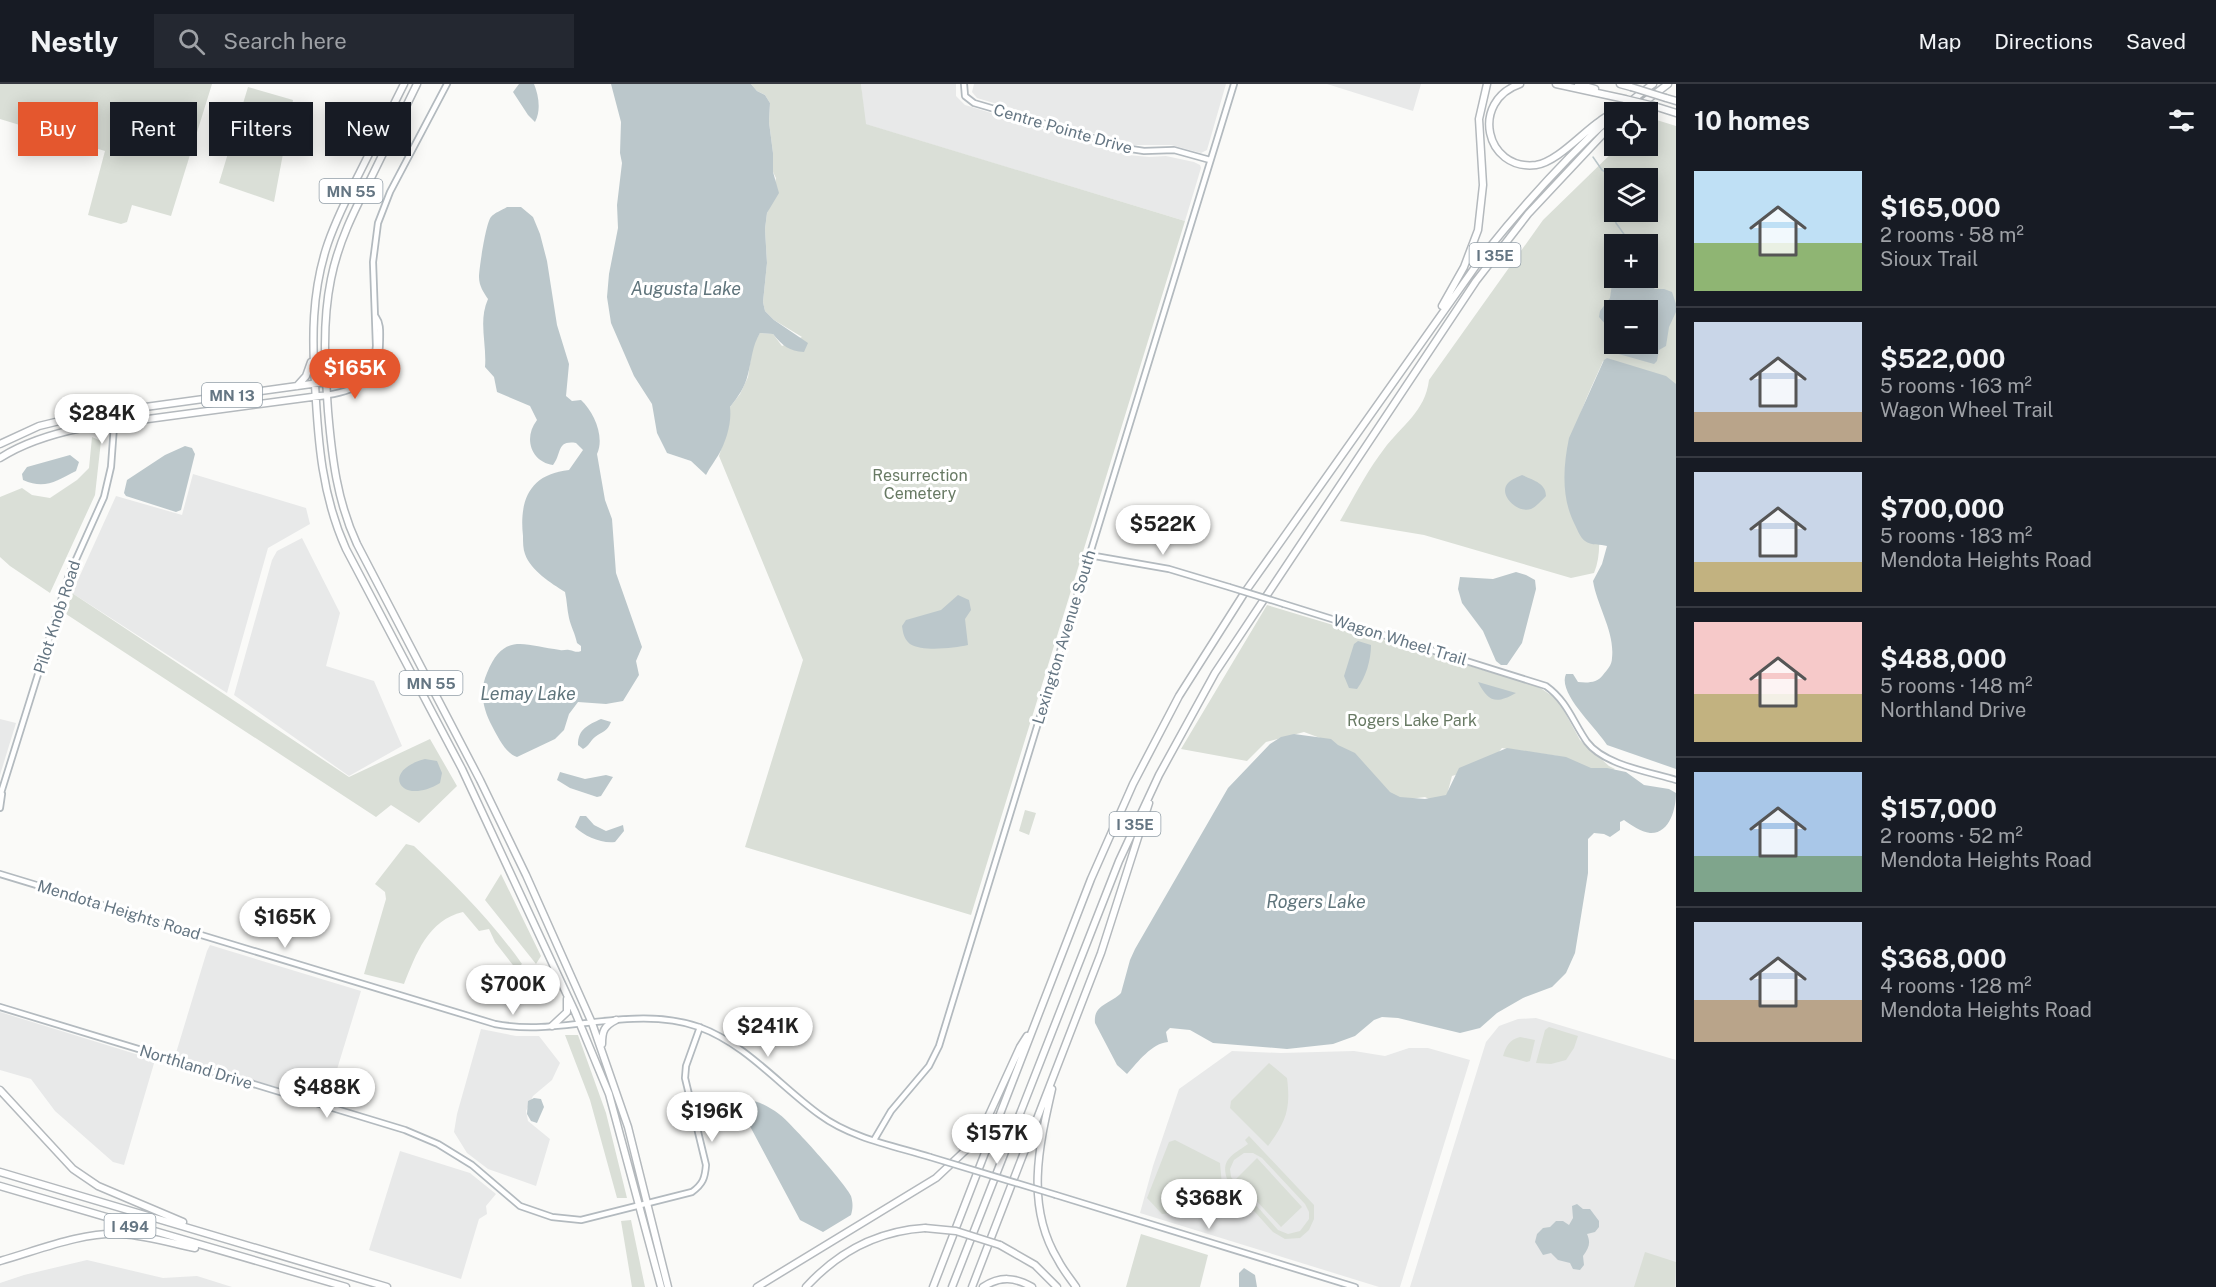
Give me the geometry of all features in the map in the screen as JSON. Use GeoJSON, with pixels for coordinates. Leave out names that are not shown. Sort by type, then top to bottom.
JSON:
{"type":"FeatureCollection","features":[{"type":"Feature","properties":{"kind":"highway","name":"MN 55"},"geometry":{"type":"LineString","coordinates":[[404,84],[340,213],[327,248],[315,303],[313,349],[322,474],[342,539],[473,790],[580,1024],[609,1094],[660,1284]]}},
{"type":"Feature","properties":{"kind":"highway","name":"MN 55"},"geometry":{"type":"LineString","coordinates":[[417,84],[353,214],[336,257],[331,277],[325,319],[326,382],[334,472],[342,506],[353,535],[488,795],[592,1023],[628,1127],[668,1287]]}},
{"type":"Feature","properties":{"kind":"highway"},"geometry":{"type":"LineString","coordinates":[[1426,336],[1464,267],[1478,230],[1484,185],[1479,119],[1487,84]]}},
{"type":"Feature","properties":{"kind":"highway"},"geometry":{"type":"LineString","coordinates":[[1520,84],[1505,91],[1497,99],[1488,122],[1489,133],[1494,145],[1511,161],[1522,165],[1537,165],[1550,160],[1604,118]]}},
{"type":"Feature","properties":{"kind":"highway"},"geometry":{"type":"LineString","coordinates":[[1556,84],[1626,99],[1676,113]]}},
{"type":"Feature","properties":{"kind":"highway"},"geometry":{"type":"LineString","coordinates":[[1578,84],[1626,99]]}},
{"type":"Feature","properties":{"kind":"highway"},"geometry":{"type":"LineString","coordinates":[[1620,84],[1676,101]]}},
{"type":"Feature","properties":{"kind":"highway","name":"I 35E"},"geometry":{"type":"LineString","coordinates":[[1629,102],[1653,84]]}},
{"type":"Feature","properties":{"kind":"highway"},"geometry":{"type":"LineString","coordinates":[[1644,102],[1669,84]]}},
{"type":"Feature","properties":{"kind":"highway","name":"I 35E"},"geometry":{"type":"LineString","coordinates":[[933,1287],[1091,879],[1133,784],[1179,696],[1245,592],[1485,253],[1522,206],[1573,151],[1604,123]]}},
{"type":"Feature","properties":{"kind":"highway","name":"I 35E"},"geometry":{"type":"LineString","coordinates":[[952,1287],[1119,861],[1159,775],[1215,673],[1476,281],[1528,214],[1604,135]]}},
{"type":"Feature","properties":{"kind":"highway"},"geometry":{"type":"LineString","coordinates":[[295,387],[304,380],[308,372],[313,349]]}},
{"type":"Feature","properties":{"kind":"highway","name":"MN 13"},"geometry":{"type":"LineString","coordinates":[[0,444],[39,426],[80,416],[326,382]]}},
{"type":"Feature","properties":{"kind":"highway","name":"MN 13"},"geometry":{"type":"LineString","coordinates":[[0,458],[29,442],[51,435],[114,423],[327,395]]}},
{"type":"Feature","properties":{"kind":"highway"},"geometry":{"type":"LineString","coordinates":[[972,1287],[1101,953],[1159,775]]}},
{"type":"Feature","properties":{"kind":"highway"},"geometry":{"type":"LineString","coordinates":[[552,1026],[567,1012],[566,992]]}},
{"type":"Feature","properties":{"kind":"highway"},"geometry":{"type":"LineString","coordinates":[[602,1048],[604,1028],[616,1020]]}},
{"type":"Feature","properties":{"kind":"highway"},"geometry":{"type":"LineString","coordinates":[[756,1287],[936,1178],[969,1147],[988,1118],[1020,1047],[1032,1028]]}},
{"type":"Feature","properties":{"kind":"highway"},"geometry":{"type":"LineString","coordinates":[[1068,1041],[1052,1090],[1036,1173],[1038,1201],[1044,1229],[1057,1259],[1076,1287]]}},
{"type":"Feature","properties":{"kind":"highway"},"geometry":{"type":"LineString","coordinates":[[0,1090],[58,1155],[90,1180],[200,1231]]}},
{"type":"Feature","properties":{"kind":"highway","name":"I 494"},"geometry":{"type":"LineString","coordinates":[[0,1172],[387,1287]]}},
{"type":"Feature","properties":{"kind":"highway","name":"I 494"},"geometry":{"type":"LineString","coordinates":[[0,1186],[344,1287]]}},
{"type":"Feature","properties":{"kind":"highway"},"geometry":{"type":"LineString","coordinates":[[806,1287],[838,1257],[861,1243],[884,1234],[925,1228],[968,1234],[1000,1245],[1035,1265],[1057,1287]]}},
{"type":"Feature","properties":{"kind":"highway"},"geometry":{"type":"LineString","coordinates":[[0,1261],[80,1238],[102,1234],[122,1234],[261,1262]]}},
{"type":"Feature","properties":{"kind":"highway"},"geometry":{"type":"LineString","coordinates":[[983,1287],[992,1281],[1006,1278],[1020,1280],[1032,1287]]}},
{"type":"Feature","properties":{"kind":"street","name":"MN 13"},"geometry":{"type":"LineString","coordinates":[[326,382],[357,377],[368,368],[376,349],[373,262],[375,239],[381,214],[394,184],[447,84]]}},
{"type":"Feature","properties":{"kind":"street","name":"Centre Pointe Drive"},"geometry":{"type":"LineString","coordinates":[[965,84],[965,96],[974,104],[1131,149],[1174,150],[1210,160]]}},
{"type":"Feature","properties":{"kind":"street","name":"Lexington Avenue South"},"geometry":{"type":"LineString","coordinates":[[874,1140],[891,1111],[930,1065],[939,1046],[1233,84]]}},
{"type":"Feature","properties":{"kind":"street","name":"MN 13"},"geometry":{"type":"LineString","coordinates":[[327,395],[342,393],[360,385],[375,368],[380,356],[380,322],[376,317]]}},
{"type":"Feature","properties":{"kind":"street","name":"Pilot Knob Road"},"geometry":{"type":"LineString","coordinates":[[0,796],[66,583],[104,497],[111,467],[115,412]]}},
{"type":"Feature","properties":{"kind":"street","name":"Wagon Wheel Trail"},"geometry":{"type":"LineString","coordinates":[[1089,555],[1169,569],[1546,686],[1566,706],[1587,742],[1602,755],[1676,780]]}},
{"type":"Feature","properties":{"kind":"street","name":"Pilot Knob Road"},"geometry":{"type":"LineString","coordinates":[[0,808],[3,789]]}},
{"type":"Feature","properties":{"kind":"street","name":"Mendota Heights Road"},"geometry":{"type":"LineString","coordinates":[[0,874],[495,1024],[526,1028],[616,1020],[675,1020],[726,1040],[821,1116],[842,1128],[874,1140],[1355,1287]]}},
{"type":"Feature","properties":{"kind":"street","name":"Northland Drive"},"geometry":{"type":"LineString","coordinates":[[0,1007],[405,1130],[438,1144],[472,1165],[520,1206],[552,1217],[581,1220],[692,1192],[705,1178],[706,1165],[685,1078],[686,1066],[700,1028]]}},
{"type":"Feature","properties":{"kind":"shaded area"},"geometry":{"type":"Polygon","coordinates":[[[861,84],[956,84],[956,96],[965,105],[1128,155],[1166,156],[1194,162],[1201,168],[1185,221],[865,124],[861,84]]]}},
{"type":"Feature","properties":{"kind":"shaded area"},"geometry":{"type":"Polygon","coordinates":[[[974,84],[1226,84],[1207,150],[1201,153],[1171,145],[1133,145],[977,98],[972,92],[974,84]]]}},
{"type":"Feature","properties":{"kind":"shaded area"},"geometry":{"type":"Polygon","coordinates":[[[1327,84],[1421,84],[1413,111],[1327,84]]]}},
{"type":"Feature","properties":{"kind":"shaded area"},"geometry":{"type":"Polygon","coordinates":[[[193,474],[306,508],[310,524],[268,548],[227,693],[72,593],[116,496],[182,515],[193,474]]]}},
{"type":"Feature","properties":{"kind":"shaded area"},"geometry":{"type":"Polygon","coordinates":[[[302,538],[340,613],[326,666],[374,681],[402,746],[349,776],[234,695],[272,560],[277,551],[302,538]]]}},
{"type":"Feature","properties":{"kind":"shaded area"},"geometry":{"type":"Polygon","coordinates":[[[0,719],[16,723],[0,775],[0,719]]]}},
{"type":"Feature","properties":{"kind":"shaded area"},"geometry":{"type":"Polygon","coordinates":[[[210,945],[361,991],[327,1102],[180,1058],[176,1053],[210,945]]]}},
{"type":"Feature","properties":{"kind":"shaded area"},"geometry":{"type":"Polygon","coordinates":[[[0,1012],[155,1060],[124,1165],[113,1162],[55,1111],[31,1079],[0,1070],[0,1012]]]}},
{"type":"Feature","properties":{"kind":"shaded area"},"geometry":{"type":"Polygon","coordinates":[[[1536,1018],[1676,1060],[1676,1287],[1410,1287],[1486,1042],[1499,1026],[1518,1019],[1536,1018]]]}},
{"type":"Feature","properties":{"kind":"shaded area"},"geometry":{"type":"Polygon","coordinates":[[[481,1029],[516,1036],[539,1036],[560,1063],[552,1080],[533,1096],[526,1111],[528,1121],[550,1139],[536,1186],[488,1169],[467,1153],[454,1132],[481,1029]]]}},
{"type":"Feature","properties":{"kind":"shaded area"},"geometry":{"type":"Polygon","coordinates":[[[1409,1048],[1428,1048],[1470,1060],[1400,1287],[1379,1287],[1140,1213],[1179,1089],[1232,1051],[1281,1053],[1354,1051],[1385,1056],[1409,1048]]]}},
{"type":"Feature","properties":{"kind":"shaded area"},"geometry":{"type":"Polygon","coordinates":[[[400,1151],[470,1173],[496,1194],[486,1206],[487,1214],[479,1219],[461,1279],[369,1250],[400,1151]]]}},
{"type":"Feature","properties":{"kind":"shaded area"},"geometry":{"type":"Polygon","coordinates":[[[87,1260],[163,1278],[197,1276],[232,1287],[0,1287],[0,1283],[24,1275],[87,1260]]]}},
{"type":"Feature","properties":{"kind":"green space"},"geometry":{"type":"Polygon","coordinates":[[[0,84],[212,84],[197,132],[197,102],[110,102],[110,156],[190,156],[171,216],[132,205],[127,222],[121,224],[88,215],[105,151],[98,149],[98,102],[18,102],[18,124],[0,119],[0,84]]]}},
{"type":"Feature","properties":{"kind":"green space","name":"Resurrection Cemetery"},"geometry":{"type":"Polygon","coordinates":[[[751,84],[861,84],[866,124],[1185,221],[971,915],[745,847],[803,660],[719,456],[728,428],[730,407],[740,394],[748,377],[753,344],[760,333],[773,334],[782,346],[802,337],[774,320],[765,311],[763,302],[767,263],[765,229],[776,178],[773,172],[769,122],[770,103],[765,95],[751,84]]]}},
{"type":"Feature","properties":{"kind":"green space"},"geometry":{"type":"Polygon","coordinates":[[[248,87],[293,100],[293,102],[243,102],[248,87]]]}},
{"type":"Feature","properties":{"kind":"green space"},"geometry":{"type":"Polygon","coordinates":[[[1658,120],[1676,126],[1676,388],[1603,361],[1584,404],[1578,427],[1597,520],[1598,557],[1594,573],[1571,578],[1424,535],[1340,521],[1378,457],[1418,410],[1427,391],[1429,380],[1543,220],[1609,156],[1658,156],[1658,120]]]}},
{"type":"Feature","properties":{"kind":"green space"},"geometry":{"type":"Polygon","coordinates":[[[227,156],[283,156],[274,202],[219,183],[227,156]]]}},
{"type":"Feature","properties":{"kind":"green space"},"geometry":{"type":"Polygon","coordinates":[[[92,437],[101,441],[95,495],[50,593],[0,557],[0,497],[22,488],[32,495],[50,498],[77,480],[89,468],[92,437]]]}},
{"type":"Feature","properties":{"kind":"green space"},"geometry":{"type":"Polygon","coordinates":[[[72,593],[349,777],[430,739],[457,786],[419,823],[391,805],[376,817],[66,614],[72,593]]]}},
{"type":"Feature","properties":{"kind":"green space","name":"Rogers Lake Park"},"geometry":{"type":"Polygon","coordinates":[[[1267,605],[1539,687],[1558,700],[1580,740],[1615,769],[1597,778],[1557,756],[1502,748],[1488,765],[1452,776],[1448,791],[1451,798],[1433,801],[1425,797],[1401,800],[1386,793],[1331,742],[1304,732],[1266,742],[1247,761],[1181,749],[1267,605]]]}},
{"type":"Feature","properties":{"kind":"green space"},"geometry":{"type":"Polygon","coordinates":[[[1025,810],[1036,813],[1029,835],[1019,831],[1025,810]]]}},
{"type":"Feature","properties":{"kind":"green space"},"geometry":{"type":"Polygon","coordinates":[[[406,844],[414,846],[457,888],[498,932],[522,964],[516,969],[495,942],[489,929],[479,931],[463,912],[451,916],[432,930],[413,961],[404,984],[364,974],[386,899],[385,892],[375,884],[406,844]]]}},
{"type":"Feature","properties":{"kind":"green space"},"geometry":{"type":"Polygon","coordinates":[[[501,874],[541,956],[536,964],[485,900],[501,874]]]}},
{"type":"Feature","properties":{"kind":"green space"},"geometry":{"type":"Polygon","coordinates":[[[1549,1027],[1578,1036],[1574,1048],[1566,1060],[1551,1064],[1536,1063],[1545,1030],[1549,1027]]]}},
{"type":"Feature","properties":{"kind":"green space"},"geometry":{"type":"Polygon","coordinates":[[[565,1035],[578,1035],[606,1113],[627,1198],[617,1198],[590,1100],[565,1035]]]}},
{"type":"Feature","properties":{"kind":"green space"},"geometry":{"type":"Polygon","coordinates":[[[1520,1037],[1535,1040],[1530,1061],[1503,1056],[1508,1044],[1520,1037]]]}},
{"type":"Feature","properties":{"kind":"green space"},"geometry":{"type":"Polygon","coordinates":[[[1269,1063],[1287,1078],[1288,1098],[1286,1115],[1268,1146],[1230,1108],[1231,1101],[1269,1063]]]}},
{"type":"Feature","properties":{"kind":"green space"},"geometry":{"type":"Polygon","coordinates":[[[1249,1136],[1314,1205],[1314,1219],[1309,1230],[1300,1238],[1285,1239],[1273,1232],[1228,1182],[1226,1163],[1229,1158],[1248,1144],[1245,1140],[1249,1136]],[[1244,1153],[1234,1160],[1230,1169],[1231,1177],[1278,1230],[1288,1234],[1300,1231],[1309,1219],[1309,1212],[1305,1204],[1262,1158],[1253,1153],[1244,1153]]]}},
{"type":"Feature","properties":{"kind":"green space"},"geometry":{"type":"Polygon","coordinates":[[[1175,1140],[1220,1163],[1222,1185],[1209,1200],[1196,1208],[1162,1214],[1147,1198],[1169,1142],[1175,1140]]]}},
{"type":"Feature","properties":{"kind":"green space"},"geometry":{"type":"Polygon","coordinates":[[[1257,1158],[1302,1207],[1281,1227],[1236,1179],[1257,1158]]]}},
{"type":"Feature","properties":{"kind":"green space"},"geometry":{"type":"Polygon","coordinates":[[[631,1220],[645,1287],[632,1287],[621,1221],[631,1220]]]}},
{"type":"Feature","properties":{"kind":"green space"},"geometry":{"type":"Polygon","coordinates":[[[1141,1234],[1208,1255],[1200,1287],[1126,1287],[1141,1234]]]}},
{"type":"Feature","properties":{"kind":"green space"},"geometry":{"type":"Polygon","coordinates":[[[1645,1252],[1676,1262],[1675,1287],[1634,1287],[1645,1252]]]}},
{"type":"Feature","properties":{"kind":"water"},"geometry":{"type":"Polygon","coordinates":[[[519,84],[534,84],[539,103],[535,122],[513,92],[519,84]]]}},
{"type":"Feature","properties":{"kind":"water","name":"Augusta Lake"},"geometry":{"type":"Polygon","coordinates":[[[611,84],[751,84],[765,95],[770,103],[769,122],[773,172],[779,193],[767,213],[765,229],[767,263],[763,302],[765,311],[774,320],[808,343],[804,352],[794,350],[780,342],[773,334],[760,333],[745,383],[730,407],[729,425],[724,443],[706,475],[691,461],[667,453],[657,433],[652,404],[634,376],[611,323],[607,297],[618,228],[617,205],[622,163],[621,122],[611,84]]]}},
{"type":"Feature","properties":{"kind":"water","name":"Lemay Lake"},"geometry":{"type":"Polygon","coordinates":[[[507,207],[521,207],[533,217],[540,234],[547,261],[557,325],[569,364],[566,396],[572,401],[581,400],[597,425],[600,440],[597,454],[605,500],[612,519],[616,573],[642,647],[636,661],[639,675],[623,701],[606,704],[578,702],[569,714],[564,730],[555,739],[517,757],[505,748],[489,720],[484,707],[483,686],[494,660],[508,646],[526,644],[581,651],[570,621],[565,592],[537,571],[525,554],[522,523],[526,500],[536,483],[545,477],[569,470],[583,450],[576,443],[565,444],[560,449],[553,465],[539,459],[530,441],[530,434],[537,420],[530,406],[497,392],[494,377],[485,367],[483,324],[488,299],[480,283],[480,265],[489,221],[494,214],[507,207]]]}},
{"type":"Feature","properties":{"kind":"water"},"geometry":{"type":"Polygon","coordinates":[[[1611,288],[1654,288],[1672,292],[1676,312],[1669,327],[1666,346],[1659,350],[1657,361],[1654,364],[1619,354],[1658,354],[1658,300],[1608,300],[1611,288]]]}},
{"type":"Feature","properties":{"kind":"water"},"geometry":{"type":"Polygon","coordinates":[[[1604,306],[1604,323],[1599,317],[1604,306]]]}},
{"type":"Feature","properties":{"kind":"water"},"geometry":{"type":"Polygon","coordinates":[[[1607,358],[1666,376],[1676,384],[1676,769],[1607,745],[1572,700],[1565,682],[1566,674],[1573,674],[1578,682],[1595,681],[1601,678],[1612,661],[1611,639],[1593,581],[1602,564],[1607,546],[1587,543],[1580,536],[1570,515],[1564,482],[1569,438],[1604,360],[1607,358]]]}},
{"type":"Feature","properties":{"kind":"water"},"geometry":{"type":"Polygon","coordinates":[[[185,446],[192,448],[195,454],[181,510],[176,512],[126,496],[124,493],[127,480],[165,455],[185,446]]]}},
{"type":"Feature","properties":{"kind":"water"},"geometry":{"type":"Polygon","coordinates":[[[70,455],[79,462],[76,471],[50,483],[38,484],[23,480],[22,474],[27,467],[70,455]]]}},
{"type":"Feature","properties":{"kind":"water"},"geometry":{"type":"Polygon","coordinates":[[[1522,475],[1538,482],[1544,488],[1546,496],[1537,505],[1526,510],[1510,502],[1505,492],[1509,482],[1522,475]]]}},
{"type":"Feature","properties":{"kind":"water"},"geometry":{"type":"Polygon","coordinates":[[[1516,572],[1535,580],[1536,589],[1522,643],[1507,665],[1501,665],[1496,661],[1483,631],[1462,603],[1458,589],[1460,577],[1493,579],[1516,572]]]}},
{"type":"Feature","properties":{"kind":"water"},"geometry":{"type":"Polygon","coordinates":[[[958,595],[969,600],[971,610],[965,619],[968,645],[930,649],[908,642],[902,626],[906,620],[941,610],[958,595]]]}},
{"type":"Feature","properties":{"kind":"water"},"geometry":{"type":"Polygon","coordinates":[[[1358,641],[1371,645],[1367,668],[1357,689],[1349,688],[1344,676],[1354,644],[1358,641]]]}},
{"type":"Feature","properties":{"kind":"water"},"geometry":{"type":"Polygon","coordinates":[[[1478,682],[1516,693],[1503,699],[1493,699],[1485,693],[1478,682]]]}},
{"type":"Feature","properties":{"kind":"water"},"geometry":{"type":"Polygon","coordinates":[[[601,719],[611,722],[606,730],[583,749],[578,745],[582,731],[601,719]]]}},
{"type":"Feature","properties":{"kind":"water","name":"Rogers Lake"},"geometry":{"type":"Polygon","coordinates":[[[1294,734],[1331,739],[1355,753],[1390,792],[1400,797],[1425,799],[1446,795],[1459,768],[1507,748],[1566,757],[1591,768],[1607,768],[1626,772],[1644,785],[1669,789],[1676,793],[1675,806],[1667,825],[1657,832],[1643,831],[1624,820],[1620,822],[1620,830],[1610,837],[1594,833],[1588,839],[1588,873],[1575,953],[1566,973],[1552,987],[1523,998],[1497,1013],[1480,1028],[1460,1033],[1398,1018],[1382,1017],[1374,1020],[1355,1036],[1333,1044],[1287,1049],[1213,1043],[1190,1030],[1170,1028],[1166,1032],[1168,1042],[1151,1049],[1127,1074],[1117,1065],[1095,1023],[1097,1012],[1121,993],[1135,949],[1228,788],[1270,744],[1281,737],[1294,734]]]}},
{"type":"Feature","properties":{"kind":"water"},"geometry":{"type":"Polygon","coordinates":[[[425,759],[437,761],[442,773],[440,783],[415,791],[406,789],[399,778],[402,771],[411,764],[425,759]]]}},
{"type":"Feature","properties":{"kind":"water"},"geometry":{"type":"Polygon","coordinates":[[[560,772],[585,779],[606,775],[613,777],[601,796],[597,797],[570,788],[557,780],[560,772]]]}},
{"type":"Feature","properties":{"kind":"water"},"geometry":{"type":"Polygon","coordinates":[[[580,816],[586,816],[594,825],[606,831],[623,825],[624,831],[615,842],[599,841],[575,827],[580,816]]]}},
{"type":"Feature","properties":{"kind":"water"},"geometry":{"type":"Polygon","coordinates":[[[534,1098],[541,1099],[544,1107],[537,1123],[531,1121],[527,1114],[528,1101],[534,1098]]]}},
{"type":"Feature","properties":{"kind":"water"},"geometry":{"type":"Polygon","coordinates":[[[745,1100],[759,1103],[775,1111],[806,1141],[851,1196],[851,1215],[823,1232],[800,1220],[744,1115],[742,1105],[745,1100]]]}},
{"type":"Feature","properties":{"kind":"water"},"geometry":{"type":"Polygon","coordinates":[[[1577,1204],[1583,1209],[1590,1209],[1599,1221],[1599,1227],[1595,1232],[1587,1234],[1589,1245],[1583,1256],[1584,1265],[1580,1270],[1573,1269],[1570,1263],[1558,1260],[1551,1253],[1543,1255],[1535,1242],[1537,1234],[1543,1228],[1550,1227],[1556,1221],[1563,1221],[1569,1225],[1573,1218],[1572,1206],[1577,1204]]]}},
{"type":"Feature","properties":{"kind":"water"},"geometry":{"type":"Polygon","coordinates":[[[1244,1268],[1255,1275],[1257,1287],[1239,1287],[1239,1273],[1244,1268]]]}},
{"type":"Feature","properties":{"kind":"waterway"},"geometry":{"type":"LineString","coordinates":[[1593,157],[1604,171]]}},
{"type":"Feature","properties":{"kind":"waterway"},"geometry":{"type":"LineString","coordinates":[[1616,222],[1624,234]]}}]}
